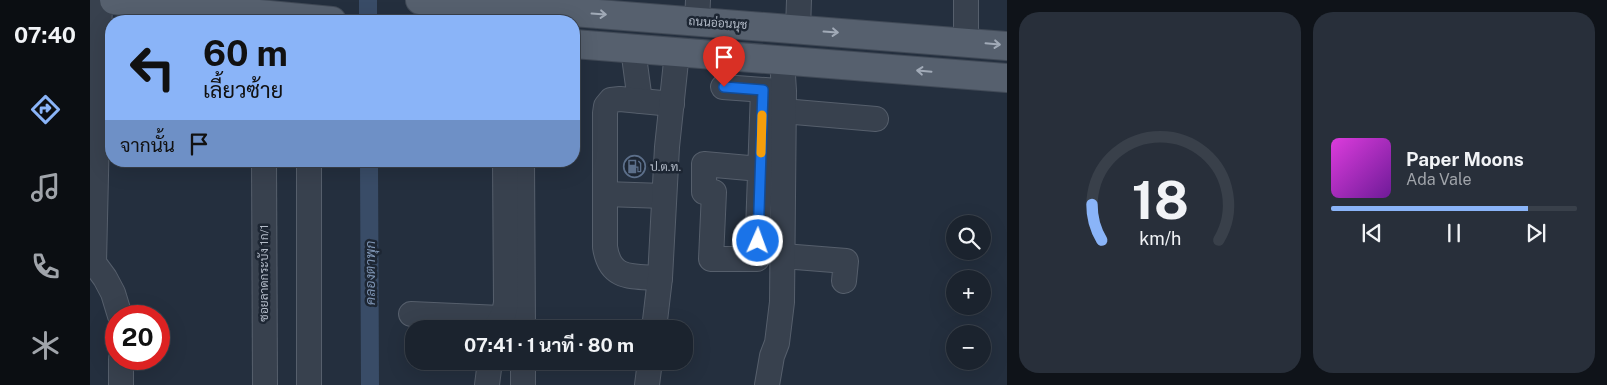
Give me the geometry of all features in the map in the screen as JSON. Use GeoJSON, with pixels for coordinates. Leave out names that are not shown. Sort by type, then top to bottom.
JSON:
{"type":"FeatureCollection","features":[{"type":"Feature","properties":{"kind":"main road"},"geometry":{"type":"LineString","coordinates":[[114,0],[251,15]]}},
{"type":"Feature","properties":{"kind":"main road","name":"ถนนอ่อนนุช"},"geometry":{"type":"LineString","coordinates":[[424,0],[698,11],[798,29],[1007,46]]}},
{"type":"Feature","properties":{"kind":"main road"},"geometry":{"type":"LineString","coordinates":[[963,74],[966,42]]}},
{"type":"Feature","properties":{"kind":"main road"},"geometry":{"type":"LineString","coordinates":[[580,45],[1007,78]]}},
{"type":"Feature","properties":{"kind":"street"},"geometry":{"type":"LineString","coordinates":[[100,0],[94,263],[106,278],[117,305]]}},
{"type":"Feature","properties":{"kind":"street"},"geometry":{"type":"LineString","coordinates":[[798,29],[799,0]]}},
{"type":"Feature","properties":{"kind":"street"},"geometry":{"type":"LineString","coordinates":[[966,0],[966,42]]}},
{"type":"Feature","properties":{"kind":"street"},"geometry":{"type":"LineString","coordinates":[[633,49],[640,101]]}},
{"type":"Feature","properties":{"kind":"street"},"geometry":{"type":"LineString","coordinates":[[655,320],[660,278],[667,147],[677,52]]}},
{"type":"Feature","properties":{"kind":"street"},"geometry":{"type":"LineString","coordinates":[[760,169],[777,97],[782,60]]}},
{"type":"Feature","properties":{"kind":"street"},"geometry":{"type":"LineString","coordinates":[[724,87],[876,119]]}},
{"type":"Feature","properties":{"kind":"street"},"geometry":{"type":"LineString","coordinates":[[767,385],[772,356],[777,343],[782,302],[783,256],[777,97]]}},
{"type":"Feature","properties":{"kind":"street"},"geometry":{"type":"LineString","coordinates":[[660,278],[622,274],[610,265],[606,258],[605,113],[606,106],[611,100],[672,104]]}},
{"type":"Feature","properties":{"kind":"street","name":"ซอยลาดกระบัง 1ก/1"},"geometry":{"type":"LineString","coordinates":[[264,167],[265,385]]}},
{"type":"Feature","properties":{"kind":"street"},"geometry":{"type":"LineString","coordinates":[[308,167],[309,385]]}},
{"type":"Feature","properties":{"kind":"street"},"geometry":{"type":"LineString","coordinates":[[500,320],[504,313],[506,303],[505,167]]}},
{"type":"Feature","properties":{"kind":"street"},"geometry":{"type":"LineString","coordinates":[[522,167],[523,320]]}},
{"type":"Feature","properties":{"kind":"street"},"geometry":{"type":"LineString","coordinates":[[605,194],[664,196]]}},
{"type":"Feature","properties":{"kind":"street"},"geometry":{"type":"LineString","coordinates":[[783,256],[846,261],[844,281]]}},
{"type":"Feature","properties":{"kind":"street"},"geometry":{"type":"LineString","coordinates":[[411,314],[469,320]]}},
{"type":"Feature","properties":{"kind":"street"},"geometry":{"type":"LineString","coordinates":[[120,385],[121,370]]}},
{"type":"Feature","properties":{"kind":"street"},"geometry":{"type":"LineString","coordinates":[[487,385],[489,370]]}},
{"type":"Feature","properties":{"kind":"street"},"geometry":{"type":"LineString","coordinates":[[523,370],[523,385]]}},
{"type":"Feature","properties":{"kind":"street"},"geometry":{"type":"LineString","coordinates":[[647,385],[649,370]]}},
{"type":"Feature","properties":{"kind":"waterway","name":"คลองตาพุก"},"geometry":{"type":"LineString","coordinates":[[368,0],[368,15]]}},
{"type":"Feature","properties":{"kind":"waterway","name":"คลองตาพุก"},"geometry":{"type":"LineString","coordinates":[[369,167],[370,385]]}},
{"type":"Feature","properties":{"kind":"slow traffic"},"geometry":{"type":"LineString","coordinates":[[761,153],[762,115]]}},
{"type":"Feature","properties":{"kind":"place","name":"ป.ต.ท."},"geometry":{"type":"Point","coordinates":[634,167]}},
{"type":"Feature","properties":{"kind":"route"},"geometry":{"type":"LineString","coordinates":[[724,87],[763,90],[758,241]]}}]}
